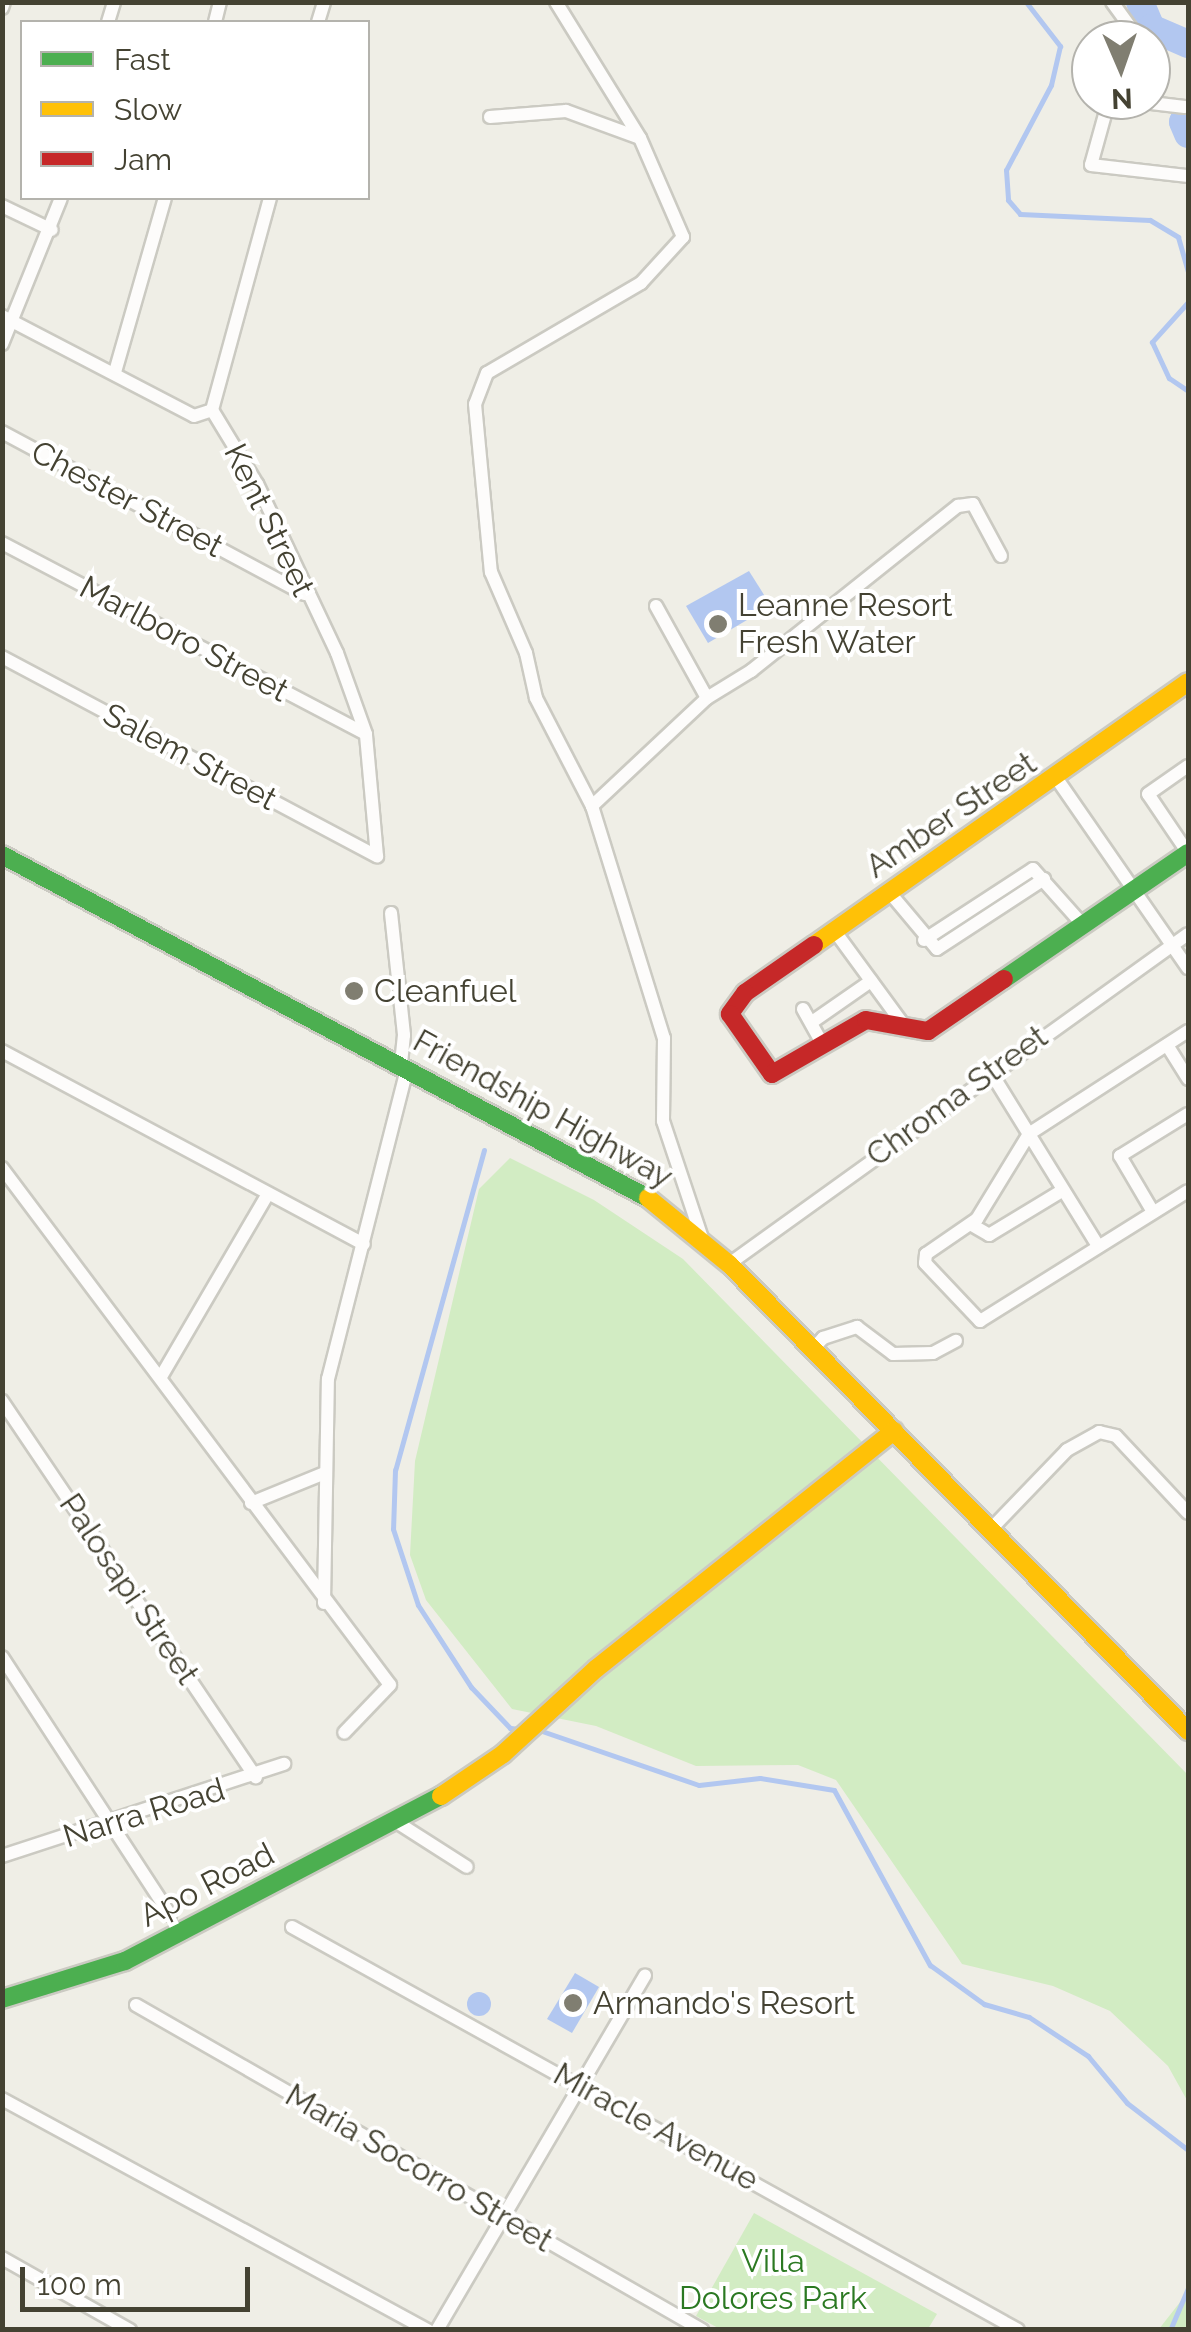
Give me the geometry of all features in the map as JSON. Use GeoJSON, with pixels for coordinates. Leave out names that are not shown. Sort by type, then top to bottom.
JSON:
{"type":"FeatureCollection","features":[{"type":"Feature","properties":{"kind":"street"},"geometry":{"type":"LineString","coordinates":[[556,2],[640,138],[682,237],[641,283],[486,374],[476,404],[492,572],[526,653],[536,698],[592,806],[664,1038],[663,1121],[703,1240]]}},
{"type":"Feature","properties":{"kind":"street"},"geometry":{"type":"LineString","coordinates":[[1171,105],[1185,107]]}},
{"type":"Feature","properties":{"kind":"street"},"geometry":{"type":"LineString","coordinates":[[490,117],[566,111],[640,138]]}},
{"type":"Feature","properties":{"kind":"street"},"geometry":{"type":"LineString","coordinates":[[1103,120],[1091,164],[1188,176]]}},
{"type":"Feature","properties":{"kind":"street"},"geometry":{"type":"LineString","coordinates":[[2,344],[8,319],[52,230],[60,200]]}},
{"type":"Feature","properties":{"kind":"street"},"geometry":{"type":"LineString","coordinates":[[115,372],[164,200]]}},
{"type":"Feature","properties":{"kind":"street"},"geometry":{"type":"LineString","coordinates":[[212,410],[269,200]]}},
{"type":"Feature","properties":{"kind":"street"},"geometry":{"type":"LineString","coordinates":[[2,206],[52,230]]}},
{"type":"Feature","properties":{"kind":"street","name":"Kent Street"},"geometry":{"type":"LineString","coordinates":[[8,319],[194,416],[212,410],[257,484],[304,594],[337,653],[366,734],[377,856]]}},
{"type":"Feature","properties":{"kind":"street","name":"Chester Street"},"geometry":{"type":"LineString","coordinates":[[2,432],[304,594]]}},
{"type":"Feature","properties":{"kind":"street"},"geometry":{"type":"LineString","coordinates":[[592,806],[706,698],[751,671],[958,506],[973,504],[1001,556]]}},
{"type":"Feature","properties":{"kind":"street","name":"Marlboro Street"},"geometry":{"type":"LineString","coordinates":[[2,543],[366,734]]}},
{"type":"Feature","properties":{"kind":"street"},"geometry":{"type":"LineString","coordinates":[[656,606],[706,698]]}},
{"type":"Feature","properties":{"kind":"street","name":"Salem Street"},"geometry":{"type":"LineString","coordinates":[[2,658],[377,856]]}},
{"type":"Feature","properties":{"kind":"street","name":"Amber Street"},"geometry":{"type":"LineString","coordinates":[[1188,682],[1057,778],[739,998],[730,1014],[772,1074],[866,1020],[928,1032],[1188,853]]}},
{"type":"Feature","properties":{"kind":"street"},"geometry":{"type":"LineString","coordinates":[[1188,766],[1148,794],[1188,853]]}},
{"type":"Feature","properties":{"kind":"street"},"geometry":{"type":"LineString","coordinates":[[1057,778],[1188,968]]}},
{"type":"Feature","properties":{"kind":"street","name":"Friendship Highway"},"geometry":{"type":"LineString","coordinates":[[2,855],[634,1187],[729,1264],[811,1351],[993,1527],[1188,1731]]}},
{"type":"Feature","properties":{"kind":"street"},"geometry":{"type":"LineString","coordinates":[[890,893],[924,940],[1033,869],[1083,924]]}},
{"type":"Feature","properties":{"kind":"street"},"geometry":{"type":"LineString","coordinates":[[324,1603],[328,1379],[364,1244],[404,1066],[391,913]]}},
{"type":"Feature","properties":{"kind":"street"},"geometry":{"type":"LineString","coordinates":[[834,930],[905,1027]]}},
{"type":"Feature","properties":{"kind":"street","name":"Chroma Street"},"geometry":{"type":"LineString","coordinates":[[729,1264],[990,1071],[1188,934]]}},
{"type":"Feature","properties":{"kind":"street"},"geometry":{"type":"LineString","coordinates":[[812,1022],[871,981]]}},
{"type":"Feature","properties":{"kind":"street"},"geometry":{"type":"LineString","coordinates":[[803,1009],[823,1045]]}},
{"type":"Feature","properties":{"kind":"street"},"geometry":{"type":"LineString","coordinates":[[1188,1031],[1029,1134],[972,1226],[926,1254],[925,1262],[980,1321],[1188,1191]]}},
{"type":"Feature","properties":{"kind":"street"},"geometry":{"type":"LineString","coordinates":[[1167,1045],[1188,1079]]}},
{"type":"Feature","properties":{"kind":"street"},"geometry":{"type":"LineString","coordinates":[[2,1051],[364,1244]]}},
{"type":"Feature","properties":{"kind":"street"},"geometry":{"type":"LineString","coordinates":[[990,1071],[1060,1192],[1098,1246]]}},
{"type":"Feature","properties":{"kind":"street"},"geometry":{"type":"LineString","coordinates":[[1152,1212],[1120,1156],[1188,1114]]}},
{"type":"Feature","properties":{"kind":"street"},"geometry":{"type":"LineString","coordinates":[[2,1168],[162,1375],[324,1603],[390,1685],[344,1733]]}},
{"type":"Feature","properties":{"kind":"street"},"geometry":{"type":"LineString","coordinates":[[972,1226],[989,1235],[1060,1192]]}},
{"type":"Feature","properties":{"kind":"street"},"geometry":{"type":"LineString","coordinates":[[162,1375],[267,1195]]}},
{"type":"Feature","properties":{"kind":"street"},"geometry":{"type":"LineString","coordinates":[[811,1351],[823,1338],[858,1327],[893,1354],[933,1353],[956,1341]]}},
{"type":"Feature","properties":{"kind":"street","name":"Palosapi Street"},"geometry":{"type":"LineString","coordinates":[[2,1401],[256,1777]]}},
{"type":"Feature","properties":{"kind":"street","name":"Apo Road"},"geometry":{"type":"LineString","coordinates":[[2,2000],[138,1954],[430,1803],[504,1754],[540,1720],[894,1431]]}},
{"type":"Feature","properties":{"kind":"street"},"geometry":{"type":"LineString","coordinates":[[993,1527],[1067,1450],[1099,1432],[1116,1436],[1188,1513]]}},
{"type":"Feature","properties":{"kind":"street"},"geometry":{"type":"LineString","coordinates":[[252,1503],[325,1473]]}},
{"type":"Feature","properties":{"kind":"street"},"geometry":{"type":"LineString","coordinates":[[2,1657],[170,1915]]}},
{"type":"Feature","properties":{"kind":"street","name":"Narra Road"},"geometry":{"type":"LineString","coordinates":[[2,1856],[111,1825],[284,1764]]}},
{"type":"Feature","properties":{"kind":"street"},"geometry":{"type":"LineString","coordinates":[[394,1821],[467,1867]]}},
{"type":"Feature","properties":{"kind":"street","name":"Miracle Avenue"},"geometry":{"type":"LineString","coordinates":[[292,1927],[1018,2330]]}},
{"type":"Feature","properties":{"kind":"street"},"geometry":{"type":"LineString","coordinates":[[437,2330],[578,2083],[645,1975]]}},
{"type":"Feature","properties":{"kind":"street","name":"Maria Socorro Street"},"geometry":{"type":"LineString","coordinates":[[136,2005],[702,2330]]}},
{"type":"Feature","properties":{"kind":"street"},"geometry":{"type":"LineString","coordinates":[[2,2099],[428,2330]]}},
{"type":"Feature","properties":{"kind":"street"},"geometry":{"type":"LineString","coordinates":[[2,2258],[130,2330]]}},
{"type":"Feature","properties":{"kind":"green space"},"geometry":{"type":"Polygon","coordinates":[[[510,1158],[594,1200],[683,1259],[1188,1775],[1188,2102],[1168,2066],[1110,2011],[1053,1986],[962,1964],[836,1780],[798,1765],[696,1766],[596,1726],[512,1709],[426,1600],[410,1555],[415,1461],[479,1189],[510,1158]]]}},
{"type":"Feature","properties":{"kind":"green space","name":"Villa Dolores Park"},"geometry":{"type":"Polygon","coordinates":[[[754,2213],[937,2314],[928,2329],[720,2329],[696,2316],[754,2213]]]}},
{"type":"Feature","properties":{"kind":"green space"},"geometry":{"type":"Polygon","coordinates":[[[1188,2292],[1188,2329],[1159,2329],[1188,2292]]]}},
{"type":"Feature","properties":{"kind":"water","name":"Leanne Resort Fresh Water"},"geometry":{"type":"Polygon","coordinates":[[[749,571],[771,606],[708,643],[686,606],[749,571]]]}},
{"type":"Feature","properties":{"kind":"water","name":"Armando's Resort"},"geometry":{"type":"Polygon","coordinates":[[[575,1973],[599,1987],[572,2033],[547,2019],[575,1973]]]}},
{"type":"Feature","properties":{"kind":"water"},"geometry":{"type":"Polygon","coordinates":[[[479,1992],[488,1995],[488,2013],[479,2016],[470,2013],[467,2004],[470,1995],[479,1992]]]}},
{"type":"Feature","properties":{"kind":"waterway"},"geometry":{"type":"LineString","coordinates":[[1026,2],[1060,46],[1051,85],[1006,170],[1008,200],[1020,214],[1150,220],[1178,237],[1188,272]]}},
{"type":"Feature","properties":{"kind":"waterway"},"geometry":{"type":"LineString","coordinates":[[1140,2],[1151,28],[1188,44]]}},
{"type":"Feature","properties":{"kind":"waterway"},"geometry":{"type":"LineString","coordinates":[[1188,113],[1183,122],[1188,134]]}},
{"type":"Feature","properties":{"kind":"waterway"},"geometry":{"type":"LineString","coordinates":[[1188,302],[1152,342],[1169,378],[1188,391]]}},
{"type":"Feature","properties":{"kind":"waterway"},"geometry":{"type":"LineString","coordinates":[[484,1150],[395,1470],[393,1529],[418,1605],[471,1687],[510,1728],[520,1729]]}},
{"type":"Feature","properties":{"kind":"waterway"},"geometry":{"type":"LineString","coordinates":[[536,1729],[699,1785],[760,1778],[834,1790],[930,1965],[984,2004],[1029,2017],[1088,2056],[1127,2103],[1188,2150]]}},
{"type":"Feature","properties":{"kind":"waterway"},"geometry":{"type":"LineString","coordinates":[[1170,2330],[1188,2288]]}},
{"type":"Feature","properties":{"kind":"traffic: fast"},"geometry":{"type":"LineString","coordinates":[[1004,979],[1188,853]]}},
{"type":"Feature","properties":{"kind":"traffic: fast"},"geometry":{"type":"LineString","coordinates":[[2,855],[648,1198]]}},
{"type":"Feature","properties":{"kind":"traffic: fast"},"geometry":{"type":"LineString","coordinates":[[2,1999],[125,1961],[441,1796]]}},
{"type":"Feature","properties":{"kind":"traffic: slow"},"geometry":{"type":"LineString","coordinates":[[814,945],[1188,682]]}},
{"type":"Feature","properties":{"kind":"traffic: slow"},"geometry":{"type":"LineString","coordinates":[[648,1198],[729,1264],[1188,1731]]}},
{"type":"Feature","properties":{"kind":"traffic: slow"},"geometry":{"type":"LineString","coordinates":[[441,1796],[503,1754],[597,1668],[894,1431]]}},
{"type":"Feature","properties":{"kind":"traffic: jam"},"geometry":{"type":"LineString","coordinates":[[814,945],[745,993],[730,1014],[772,1074],[866,1020],[928,1031],[1004,979]]}},
{"type":"Feature","properties":{"kind":"place","name":"Leanne Resort Fresh Water"},"geometry":{"type":"Point","coordinates":[718,624]}},
{"type":"Feature","properties":{"kind":"place","name":"Cleanfuel"},"geometry":{"type":"Point","coordinates":[354,991]}},
{"type":"Feature","properties":{"kind":"place","name":"Armando's Resort"},"geometry":{"type":"Point","coordinates":[573,2003]}}]}
